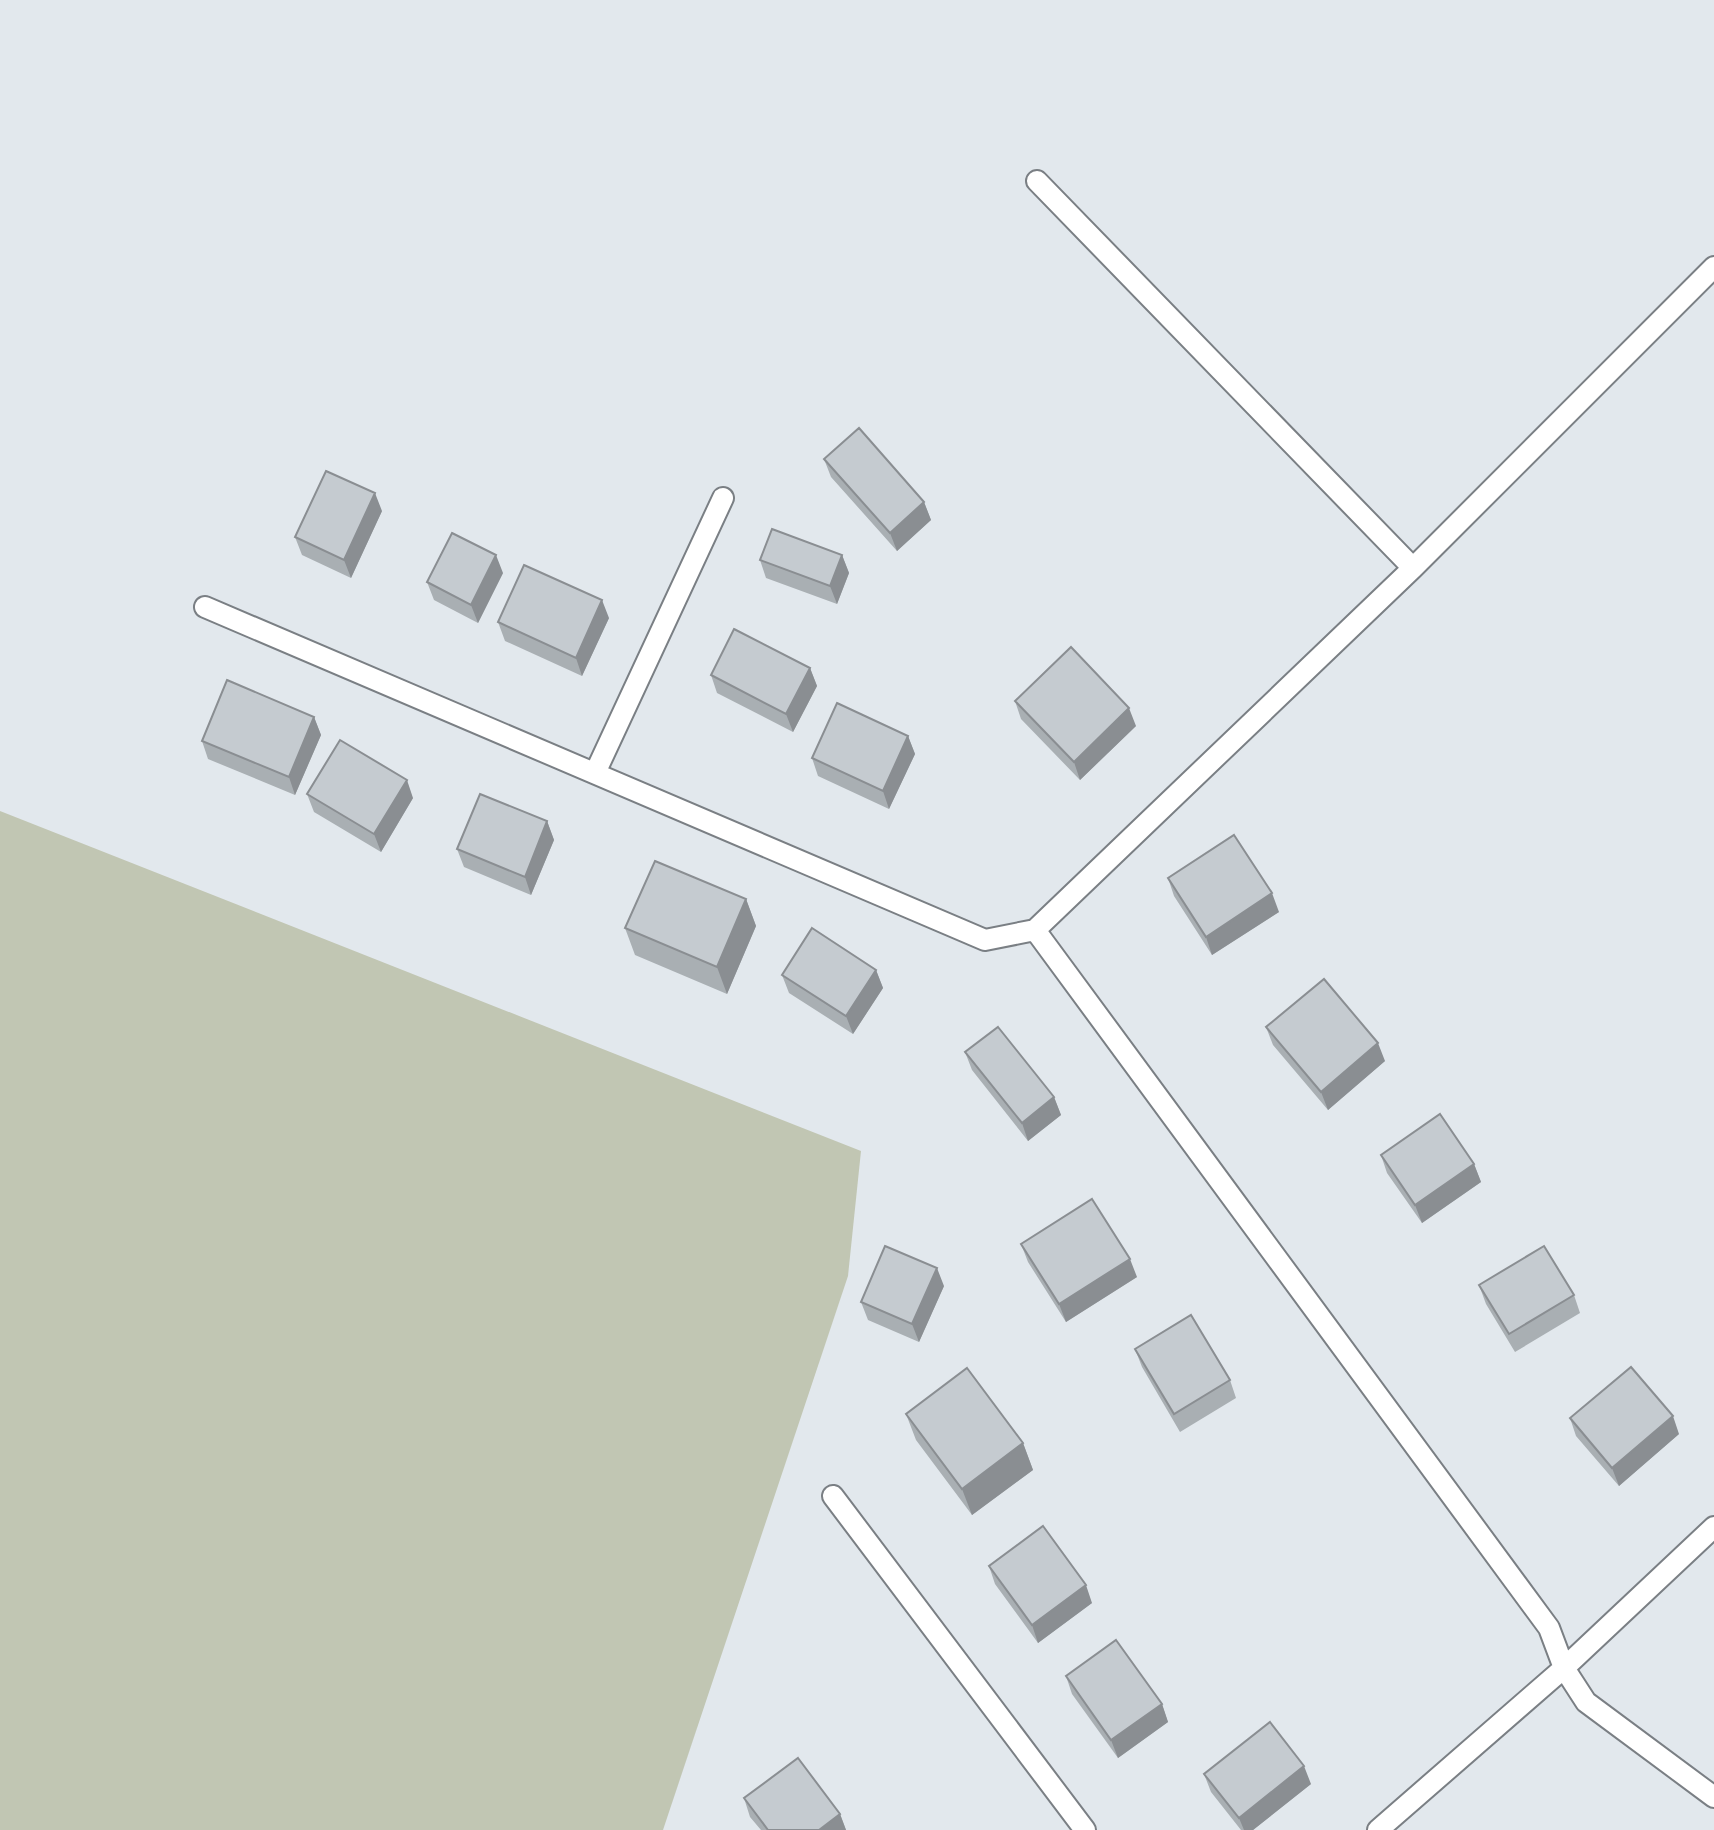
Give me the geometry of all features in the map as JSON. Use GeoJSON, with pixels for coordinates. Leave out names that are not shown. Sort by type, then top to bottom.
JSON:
{"type":"FeatureCollection","features":[{"type":"Feature","properties":{"kind":"lane"},"geometry":{"type":"LineString","coordinates":[[1037,181],[1413,568]]}},
{"type":"Feature","properties":{"kind":"lane"},"geometry":{"type":"LineString","coordinates":[[205,607],[985,940],[1035,930],[1413,568],[1714,267]]}},
{"type":"Feature","properties":{"kind":"lane"},"geometry":{"type":"LineString","coordinates":[[595,773],[723,498]]}},
{"type":"Feature","properties":{"kind":"lane"},"geometry":{"type":"LineString","coordinates":[[1035,930],[1549,1628],[1564,1668],[1586,1702],[1714,1797]]}},
{"type":"Feature","properties":{"kind":"lane"},"geometry":{"type":"LineString","coordinates":[[833,1496],[1085,1830]]}},
{"type":"Feature","properties":{"kind":"lane"},"geometry":{"type":"LineString","coordinates":[[1378,1830],[1564,1668],[1714,1527]]}},
{"type":"Feature","properties":{"kind":"green space"},"geometry":{"type":"Polygon","coordinates":[[[0,811],[861,1151],[848,1276],[663,1830],[0,1830],[0,811]]]}},
{"type":"Feature","properties":{"kind":"building"},"geometry":{"type":"Polygon","coordinates":[[[859,428],[924,502],[890,533],[824,459],[859,428]]]}},
{"type":"Feature","properties":{"kind":"building"},"geometry":{"type":"Polygon","coordinates":[[[326,471],[375,493],[344,560],[295,537],[326,471]]]}},
{"type":"Feature","properties":{"kind":"building"},"geometry":{"type":"Polygon","coordinates":[[[772,529],[842,555],[830,586],[760,560],[772,529]]]}},
{"type":"Feature","properties":{"kind":"building"},"geometry":{"type":"Polygon","coordinates":[[[452,533],[496,555],[471,605],[427,582],[452,533]]]}},
{"type":"Feature","properties":{"kind":"building"},"geometry":{"type":"Polygon","coordinates":[[[524,565],[602,600],[576,658],[498,622],[524,565]]]}},
{"type":"Feature","properties":{"kind":"building"},"geometry":{"type":"Polygon","coordinates":[[[734,629],[810,668],[786,714],[711,675],[734,629]]]}},
{"type":"Feature","properties":{"kind":"building"},"geometry":{"type":"Polygon","coordinates":[[[1071,647],[1129,708],[1074,762],[1015,701],[1071,647]]]}},
{"type":"Feature","properties":{"kind":"building"},"geometry":{"type":"Polygon","coordinates":[[[227,680],[314,717],[289,777],[202,741],[227,680]]]}},
{"type":"Feature","properties":{"kind":"building"},"geometry":{"type":"Polygon","coordinates":[[[837,703],[908,736],[883,791],[812,758],[837,703]]]}},
{"type":"Feature","properties":{"kind":"building"},"geometry":{"type":"Polygon","coordinates":[[[340,740],[407,780],[374,834],[307,794],[340,740]]]}},
{"type":"Feature","properties":{"kind":"building"},"geometry":{"type":"Polygon","coordinates":[[[480,794],[547,821],[525,877],[457,849],[480,794]]]}},
{"type":"Feature","properties":{"kind":"building"},"geometry":{"type":"Polygon","coordinates":[[[1234,835],[1272,893],[1206,937],[1168,878],[1234,835]]]}},
{"type":"Feature","properties":{"kind":"building"},"geometry":{"type":"Polygon","coordinates":[[[655,861],[746,899],[717,967],[625,928],[655,861]]]}},
{"type":"Feature","properties":{"kind":"building"},"geometry":{"type":"Polygon","coordinates":[[[812,928],[876,970],[846,1016],[782,975],[812,928]]]}},
{"type":"Feature","properties":{"kind":"building"},"geometry":{"type":"Polygon","coordinates":[[[1324,979],[1378,1043],[1321,1092],[1266,1027],[1324,979]]]}},
{"type":"Feature","properties":{"kind":"building"},"geometry":{"type":"Polygon","coordinates":[[[998,1027],[1054,1097],[1022,1123],[965,1052],[998,1027]]]}},
{"type":"Feature","properties":{"kind":"building"},"geometry":{"type":"Polygon","coordinates":[[[1440,1114],[1474,1164],[1415,1205],[1381,1155],[1440,1114]]]}},
{"type":"Feature","properties":{"kind":"building"},"geometry":{"type":"Polygon","coordinates":[[[1092,1199],[1130,1259],[1059,1304],[1021,1244],[1092,1199]]]}},
{"type":"Feature","properties":{"kind":"building"},"geometry":{"type":"Polygon","coordinates":[[[885,1246],[937,1268],[912,1324],[861,1302],[885,1246]]]}},
{"type":"Feature","properties":{"kind":"building"},"geometry":{"type":"Polygon","coordinates":[[[1544,1246],[1574,1295],[1509,1334],[1479,1285],[1544,1246]]]}},
{"type":"Feature","properties":{"kind":"building"},"geometry":{"type":"Polygon","coordinates":[[[1191,1315],[1230,1380],[1174,1414],[1135,1349],[1191,1315]]]}},
{"type":"Feature","properties":{"kind":"building"},"geometry":{"type":"Polygon","coordinates":[[[1631,1367],[1673,1416],[1612,1468],[1570,1418],[1631,1367]]]}},
{"type":"Feature","properties":{"kind":"building"},"geometry":{"type":"Polygon","coordinates":[[[967,1368],[1023,1443],[962,1489],[906,1414],[967,1368]]]}},
{"type":"Feature","properties":{"kind":"building"},"geometry":{"type":"Polygon","coordinates":[[[1043,1526],[1086,1585],[1032,1625],[989,1566],[1043,1526]]]}},
{"type":"Feature","properties":{"kind":"building"},"geometry":{"type":"Polygon","coordinates":[[[1116,1640],[1162,1704],[1111,1740],[1066,1676],[1116,1640]]]}},
{"type":"Feature","properties":{"kind":"building"},"geometry":{"type":"Polygon","coordinates":[[[1270,1722],[1304,1766],[1239,1818],[1204,1774],[1270,1722]]]}},
{"type":"Feature","properties":{"kind":"building"},"geometry":{"type":"Polygon","coordinates":[[[798,1758],[840,1814],[819,1830],[768,1830],[744,1798],[798,1758]]]}}]}
